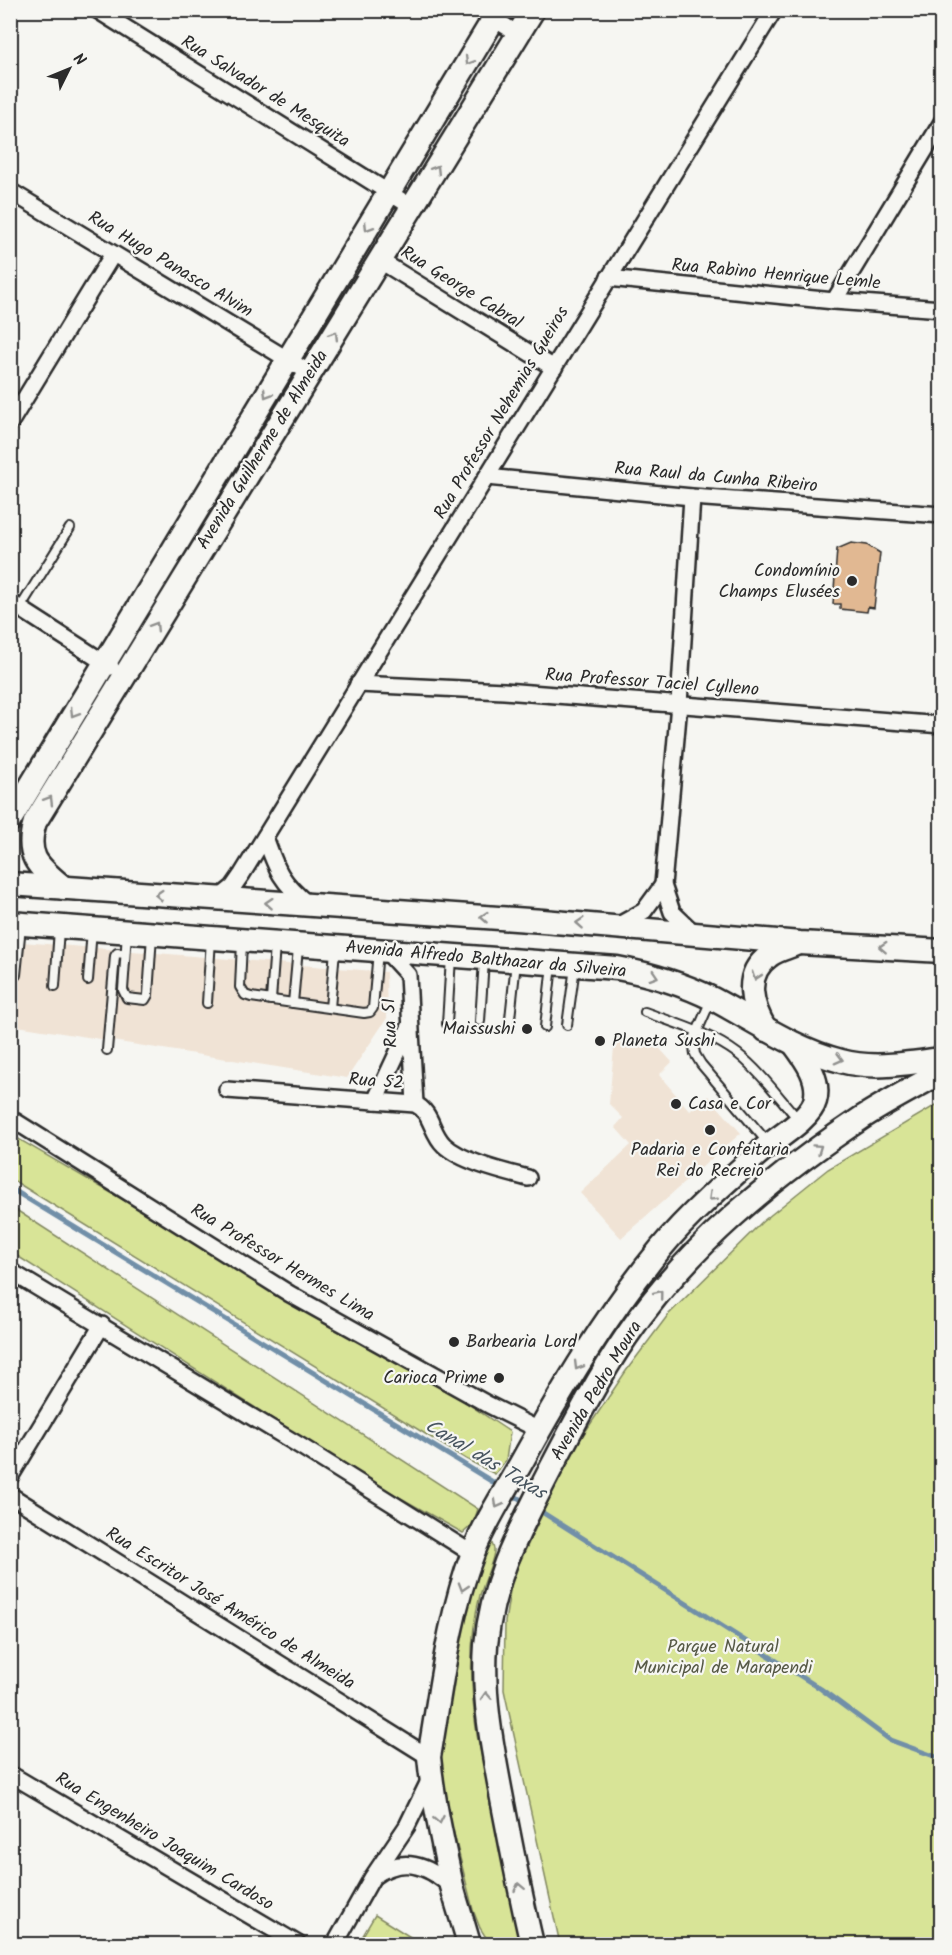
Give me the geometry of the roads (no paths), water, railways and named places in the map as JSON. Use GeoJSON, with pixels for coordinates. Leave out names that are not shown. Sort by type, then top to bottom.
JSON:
{"type":"FeatureCollection","features":[{"type":"Feature","properties":{"kind":"street","name":"Rua Salvador de Mesquita"},"geometry":{"type":"LineString","coordinates":[[97,10],[412,207]]}},
{"type":"Feature","properties":{"kind":"street","name":"Avenida Guilherme de Almeida"},"geometry":{"type":"LineString","coordinates":[[64,888],[38,866],[32,854],[31,834],[35,822],[533,10]]}},
{"type":"Feature","properties":{"kind":"street","name":"Rua Professor Nehemias Gueiros"},"geometry":{"type":"LineString","coordinates":[[218,899],[233,887],[265,837],[774,10]]}},
{"type":"Feature","properties":{"kind":"street","name":"Avenida Guilherme de Almeida"},"geometry":{"type":"LineString","coordinates":[[10,820],[389,192],[491,13]]}},
{"type":"Feature","properties":{"kind":"street"},"geometry":{"type":"LineString","coordinates":[[491,13],[518,34]]}},
{"type":"Feature","properties":{"kind":"street"},"geometry":{"type":"LineString","coordinates":[[834,302],[942,123]]}},
{"type":"Feature","properties":{"kind":"street","name":"Rua Hugo Panasco Alvim"},"geometry":{"type":"LineString","coordinates":[[10,191],[310,373]]}},
{"type":"Feature","properties":{"kind":"street"},"geometry":{"type":"LineString","coordinates":[[10,423],[113,254]]}},
{"type":"Feature","properties":{"kind":"street","name":"Rua George Cabral"},"geometry":{"type":"LineString","coordinates":[[379,260],[554,368]]}},
{"type":"Feature","properties":{"kind":"street","name":"Rua Rabino Henrique Lemle"},"geometry":{"type":"LineString","coordinates":[[608,278],[834,302],[942,309]]}},
{"type":"Feature","properties":{"kind":"street","name":"Rua Raul da Cunha Ribeiro"},"geometry":{"type":"LineString","coordinates":[[487,477],[692,497],[942,515]]}},
{"type":"Feature","properties":{"kind":"street"},"geometry":{"type":"LineString","coordinates":[[692,497],[679,704],[663,885],[672,912],[694,933]]}},
{"type":"Feature","properties":{"kind":"street"},"geometry":{"type":"LineString","coordinates":[[15,605],[124,676]]}},
{"type":"Feature","properties":{"kind":"street","name":"Rua Professor Taciel Cylleno"},"geometry":{"type":"LineString","coordinates":[[358,684],[504,691],[942,725]]}},
{"type":"Feature","properties":{"kind":"street"},"geometry":{"type":"LineString","coordinates":[[265,837],[275,866],[288,888],[309,905]]}},
{"type":"Feature","properties":{"kind":"street"},"geometry":{"type":"LineString","coordinates":[[10,884],[617,926],[800,943],[942,951]]}},
{"type":"Feature","properties":{"kind":"street"},"geometry":{"type":"LineString","coordinates":[[617,926],[644,911],[663,885]]}},
{"type":"Feature","properties":{"kind":"street","name":"Avenida Alfredo Balthazar da Silveira"},"geometry":{"type":"LineString","coordinates":[[16,923],[617,968],[645,973],[711,999],[794,1044],[842,1061],[883,1066],[942,1059]]}},
{"type":"Feature","properties":{"kind":"street"},"geometry":{"type":"LineString","coordinates":[[766,1030],[755,1011],[752,995],[757,969],[768,956],[800,943]]}},
{"type":"Feature","properties":{"kind":"street","name":"Rua 51"},"geometry":{"type":"LineString","coordinates":[[383,951],[408,975],[415,1104]]}},
{"type":"Feature","properties":{"kind":"street","name":"Rua 51"},"geometry":{"type":"LineString","coordinates":[[408,975],[442,955]]}},
{"type":"Feature","properties":{"kind":"street"},"geometry":{"type":"LineString","coordinates":[[375,1101],[411,1023]]}},
{"type":"Feature","properties":{"kind":"street","name":"Avenida Pedro Moura"},"geometry":{"type":"LineString","coordinates":[[469,1944],[453,1888],[430,1767],[450,1638],[473,1554],[482,1532],[537,1435],[602,1326],[633,1282],[663,1245],[688,1220],[769,1144],[800,1121],[813,1107],[816,1094],[815,1083],[811,1070],[794,1044]]}},
{"type":"Feature","properties":{"kind":"street","name":"Avenida Pedro Moura"},"geometry":{"type":"LineString","coordinates":[[527,1938],[490,1738],[485,1695],[489,1621],[498,1582],[512,1545],[561,1449],[625,1338],[673,1276],[740,1210],[801,1160],[865,1116],[942,1072]]}},
{"type":"Feature","properties":{"kind":"street","name":"Rua 52"},"geometry":{"type":"LineString","coordinates":[[227,1090],[415,1104],[425,1110],[435,1134],[448,1149],[486,1167],[528,1178]]}},
{"type":"Feature","properties":{"kind":"street","name":"Rua Professor Hermes Lima"},"geometry":{"type":"LineString","coordinates":[[10,1118],[290,1294],[537,1435]]}},
{"type":"Feature","properties":{"kind":"street"},"geometry":{"type":"LineString","coordinates":[[10,1271],[102,1325],[473,1554]]}},
{"type":"Feature","properties":{"kind":"street"},"geometry":{"type":"LineString","coordinates":[[10,1477],[102,1325]]}},
{"type":"Feature","properties":{"kind":"street","name":"Rua Escritor José Américo de Almeida"},"geometry":{"type":"LineString","coordinates":[[10,1495],[430,1767]]}},
{"type":"Feature","properties":{"kind":"street"},"geometry":{"type":"LineString","coordinates":[[335,1944],[372,1878],[407,1826],[430,1767]]}},
{"type":"Feature","properties":{"kind":"street","name":"Rua Engenheiro Joaquim Cardoso"},"geometry":{"type":"LineString","coordinates":[[10,1774],[298,1944]]}},
{"type":"Feature","properties":{"kind":"street"},"geometry":{"type":"LineString","coordinates":[[372,1878],[385,1869],[411,1865],[424,1867],[440,1875],[453,1888]]}},
{"type":"Feature","properties":{"kind":"street"},"geometry":{"type":"LineString","coordinates":[[462,1916],[481,1944]]}},
{"type":"Feature","properties":{"kind":"lane"},"geometry":{"type":"LineString","coordinates":[[15,605],[70,528]]}},
{"type":"Feature","properties":{"kind":"lane"},"geometry":{"type":"LineString","coordinates":[[15,975],[16,923]]}},
{"type":"Feature","properties":{"kind":"lane"},"geometry":{"type":"LineString","coordinates":[[55,986],[59,925]]}},
{"type":"Feature","properties":{"kind":"lane"},"geometry":{"type":"LineString","coordinates":[[88,980],[93,929]]}},
{"type":"Feature","properties":{"kind":"lane"},"geometry":{"type":"LineString","coordinates":[[127,931],[124,994],[127,998],[147,998],[152,933]]}},
{"type":"Feature","properties":{"kind":"lane"},"geometry":{"type":"LineString","coordinates":[[207,1003],[211,938]]}},
{"type":"Feature","properties":{"kind":"lane"},"geometry":{"type":"LineString","coordinates":[[242,940],[240,987],[242,992],[251,998],[364,1013],[370,1012],[373,1008],[383,951]]}},
{"type":"Feature","properties":{"kind":"lane"},"geometry":{"type":"LineString","coordinates":[[271,1000],[275,943]]}},
{"type":"Feature","properties":{"kind":"lane"},"geometry":{"type":"LineString","coordinates":[[293,1003],[298,945]]}},
{"type":"Feature","properties":{"kind":"lane"},"geometry":{"type":"LineString","coordinates":[[330,1008],[335,947]]}},
{"type":"Feature","properties":{"kind":"lane"},"geometry":{"type":"LineString","coordinates":[[107,1050],[114,956],[117,953],[125,954]]}},
{"type":"Feature","properties":{"kind":"lane"},"geometry":{"type":"LineString","coordinates":[[442,955],[447,1024]]}},
{"type":"Feature","properties":{"kind":"lane"},"geometry":{"type":"LineString","coordinates":[[480,1020],[484,958]]}},
{"type":"Feature","properties":{"kind":"lane"},"geometry":{"type":"LineString","coordinates":[[509,1028],[516,960]]}},
{"type":"Feature","properties":{"kind":"lane"},"geometry":{"type":"LineString","coordinates":[[545,1027],[552,963]]}},
{"type":"Feature","properties":{"kind":"lane"},"geometry":{"type":"LineString","coordinates":[[567,1025],[575,965]]}},
{"type":"Feature","properties":{"kind":"lane"},"geometry":{"type":"LineString","coordinates":[[711,999],[693,1046],[701,1064],[769,1144]]}},
{"type":"Feature","properties":{"kind":"lane"},"geometry":{"type":"LineString","coordinates":[[645,1012],[687,1026],[723,1044],[740,1056],[800,1121]]}},
{"type":"Feature","properties":{"kind":"waterway","name":"Canal das Taxas"},"geometry":{"type":"LineString","coordinates":[[10,1188],[501,1487]]}},
{"type":"Feature","properties":{"kind":"waterway","name":"Canal das Taxas"},"geometry":{"type":"LineString","coordinates":[[509,1492],[526,1503]]}},
{"type":"Feature","properties":{"kind":"waterway","name":"Canal das Taxas"},"geometry":{"type":"LineString","coordinates":[[537,1509],[821,1689],[890,1740],[942,1759]]}},
{"type":"Feature","properties":{"kind":"place","name":"Condomínio Champs Elusées"},"geometry":{"type":"Point","coordinates":[852,581]}},
{"type":"Feature","properties":{"kind":"place","name":"Maissushi"},"geometry":{"type":"Point","coordinates":[527,1029]}},
{"type":"Feature","properties":{"kind":"place","name":"Planeta Sushi"},"geometry":{"type":"Point","coordinates":[600,1041]}},
{"type":"Feature","properties":{"kind":"place","name":"Casa e Cor"},"geometry":{"type":"Point","coordinates":[676,1104]}},
{"type":"Feature","properties":{"kind":"place","name":"Padaria e Confeitaria Rei do Recreio"},"geometry":{"type":"Point","coordinates":[710,1130]}},
{"type":"Feature","properties":{"kind":"place","name":"Barbearia Lord"},"geometry":{"type":"Point","coordinates":[454,1342]}},
{"type":"Feature","properties":{"kind":"place","name":"Carioca Prime"},"geometry":{"type":"Point","coordinates":[499,1378]}},
{"type":"Feature","properties":{"kind":"park label","name":"Parque Natural Municipal de Marapendi"},"geometry":{"type":"Point","coordinates":[723,1657]}}]}
